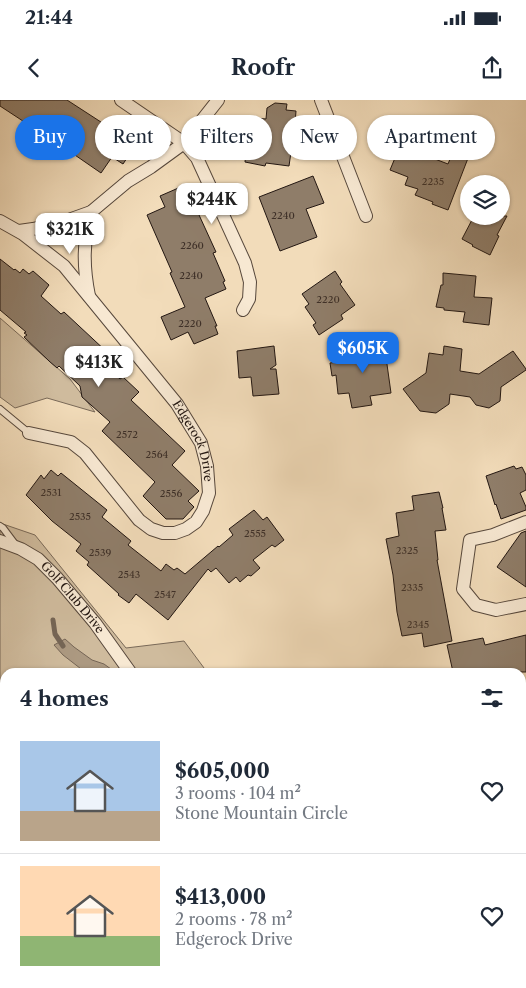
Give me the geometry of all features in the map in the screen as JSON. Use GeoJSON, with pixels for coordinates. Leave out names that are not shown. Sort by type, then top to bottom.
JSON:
{"type":"FeatureCollection","features":[{"type":"Feature","properties":{"kind":"street"},"geometry":{"type":"LineString","coordinates":[[121,100],[181,141]]}},
{"type":"Feature","properties":{"kind":"street"},"geometry":{"type":"LineString","coordinates":[[206,115],[218,100]]}},
{"type":"Feature","properties":{"kind":"street"},"geometry":{"type":"LineString","coordinates":[[321,100],[366,216]]}},
{"type":"Feature","properties":{"kind":"street"},"geometry":{"type":"LineString","coordinates":[[19,231],[63,222],[91,212],[128,182],[181,145]]}},
{"type":"Feature","properties":{"kind":"street"},"geometry":{"type":"LineString","coordinates":[[198,160],[245,263],[250,282],[250,299],[243,310]]}},
{"type":"Feature","properties":{"kind":"street"},"geometry":{"type":"LineString","coordinates":[[90,298],[86,282],[84,249],[91,212]]}},
{"type":"Feature","properties":{"kind":"street","name":"Edgerock Drive"},"geometry":{"type":"LineString","coordinates":[[0,221],[19,231],[64,266],[177,404],[201,443],[207,466],[209,493],[203,511],[196,522],[186,529],[175,533],[163,533],[151,529],[140,520],[85,454],[71,442],[29,433]]}},
{"type":"Feature","properties":{"kind":"street"},"geometry":{"type":"LineString","coordinates":[[526,522],[493,535],[470,540],[463,590],[476,605],[496,610],[526,604]]}},
{"type":"Feature","properties":{"kind":"street","name":"Golf Club Drive"},"geometry":{"type":"LineString","coordinates":[[0,541],[17,547],[38,559],[57,578],[94,623],[127,668]]}},
{"type":"Feature","properties":{"kind":"lane"},"geometry":{"type":"LineString","coordinates":[[0,409],[29,433]]}},
{"type":"Feature","properties":{"kind":"lane"},"geometry":{"type":"LineString","coordinates":[[0,526],[17,547]]}},
{"type":"Feature","properties":{"kind":"shaded area"},"geometry":{"type":"Polygon","coordinates":[[[0,318],[70,379],[95,412],[47,398],[15,408],[0,397],[0,318]]]}},
{"type":"Feature","properties":{"kind":"shaded area"},"geometry":{"type":"Polygon","coordinates":[[[0,523],[35,535],[126,648],[184,641],[204,668],[0,668],[0,523]]]}},
{"type":"Feature","properties":{"kind":"shaded area"},"geometry":{"type":"Polygon","coordinates":[[[65,639],[92,660],[110,668],[80,668],[54,645],[65,639]]]}},
{"type":"Feature","properties":{"kind":"building"},"geometry":{"type":"Polygon","coordinates":[[[0,100],[67,100],[95,118],[95,160],[110,160],[101,173],[82,160],[85,160],[85,115],[15,116],[0,106],[0,100]]]}},
{"type":"Feature","properties":{"kind":"building"},"geometry":{"type":"Polygon","coordinates":[[[275,103],[287,104],[286,110],[296,111],[296,115],[282,115],[282,160],[290,160],[289,166],[266,163],[265,166],[245,162],[245,160],[272,160],[272,115],[266,115],[267,108],[275,103]]]}},
{"type":"Feature","properties":{"kind":"building"},"geometry":{"type":"Polygon","coordinates":[[[117,160],[126,160],[123,164],[117,160]]]}},
{"type":"Feature","properties":{"kind":"building"},"geometry":{"type":"Polygon","coordinates":[[[394,160],[438,160],[448,164],[450,160],[467,160],[448,210],[415,195],[418,189],[405,185],[408,177],[390,170],[394,160]]]}},
{"type":"Feature","properties":{"kind":"building"},"geometry":{"type":"Polygon","coordinates":[[[313,176],[324,203],[306,209],[317,237],[280,251],[259,197],[313,176]]]}},
{"type":"Feature","properties":{"kind":"building"},"geometry":{"type":"Polygon","coordinates":[[[183,186],[185,192],[188,191],[216,252],[213,253],[225,281],[223,282],[226,289],[205,298],[217,326],[215,326],[218,334],[194,344],[188,332],[171,340],[161,317],[185,307],[147,215],[165,207],[160,196],[183,186]]]}},
{"type":"Feature","properties":{"kind":"building"},"geometry":{"type":"Polygon","coordinates":[[[469,225],[502,225],[490,255],[462,239],[469,225]]]}},
{"type":"Feature","properties":{"kind":"building"},"geometry":{"type":"Polygon","coordinates":[[[0,259],[20,273],[23,269],[29,274],[33,271],[49,285],[41,296],[61,314],[64,312],[108,353],[100,361],[120,379],[123,377],[139,392],[131,400],[185,451],[172,465],[199,491],[188,501],[194,507],[183,519],[166,519],[143,496],[155,482],[102,431],[110,422],[82,397],[80,386],[59,366],[57,368],[49,361],[24,337],[27,335],[24,333],[26,332],[0,310],[0,259]]]}},
{"type":"Feature","properties":{"kind":"building"},"geometry":{"type":"Polygon","coordinates":[[[335,271],[342,282],[340,284],[355,305],[341,315],[343,319],[319,335],[313,325],[316,323],[305,307],[309,304],[302,294],[335,271]]]}},
{"type":"Feature","properties":{"kind":"building"},"geometry":{"type":"Polygon","coordinates":[[[443,273],[476,276],[474,297],[492,298],[489,325],[463,322],[465,312],[444,310],[444,308],[436,307],[441,285],[443,285],[443,273]]]}},
{"type":"Feature","properties":{"kind":"building"},"geometry":{"type":"Polygon","coordinates":[[[384,343],[391,393],[370,396],[372,405],[352,408],[349,393],[338,394],[336,375],[332,376],[330,363],[345,361],[344,354],[351,352],[351,348],[384,343]]]}},
{"type":"Feature","properties":{"kind":"building"},"geometry":{"type":"Polygon","coordinates":[[[274,346],[276,365],[270,369],[276,369],[279,394],[253,396],[251,377],[239,378],[237,351],[274,346]]]}},
{"type":"Feature","properties":{"kind":"building"},"geometry":{"type":"Polygon","coordinates":[[[444,346],[462,349],[460,371],[479,374],[513,351],[526,370],[501,387],[500,401],[489,408],[476,405],[470,397],[450,394],[449,404],[436,413],[420,411],[403,389],[426,373],[429,353],[443,355],[444,346]]]}},
{"type":"Feature","properties":{"kind":"building"},"geometry":{"type":"Polygon","coordinates":[[[514,466],[516,469],[522,467],[526,475],[526,490],[520,493],[526,510],[501,519],[486,476],[514,466]]]}},
{"type":"Feature","properties":{"kind":"building"},"geometry":{"type":"Polygon","coordinates":[[[51,470],[58,476],[61,473],[107,510],[102,517],[131,541],[128,545],[161,571],[166,564],[174,570],[177,568],[185,574],[233,535],[229,529],[254,510],[263,520],[267,517],[284,540],[275,547],[272,545],[253,560],[260,568],[240,582],[236,577],[229,583],[216,568],[211,572],[208,569],[168,620],[136,594],[129,603],[118,595],[87,565],[89,562],[76,551],[81,544],[52,521],[26,495],[41,475],[44,479],[51,470]]]}},
{"type":"Feature","properties":{"kind":"building"},"geometry":{"type":"Polygon","coordinates":[[[439,492],[446,530],[435,531],[437,560],[452,641],[424,647],[422,633],[402,636],[386,539],[399,536],[396,513],[414,510],[412,496],[439,492]]]}},
{"type":"Feature","properties":{"kind":"building"},"geometry":{"type":"Polygon","coordinates":[[[526,531],[526,587],[497,567],[521,533],[526,531]]]}},
{"type":"Feature","properties":{"kind":"building"},"geometry":{"type":"Polygon","coordinates":[[[526,635],[526,668],[452,668],[447,645],[483,638],[485,645],[526,635]]]}},
{"type":"Feature","properties":{"kind":"waterway"},"geometry":{"type":"LineString","coordinates":[[53,620],[55,634],[63,646]]}}]}
